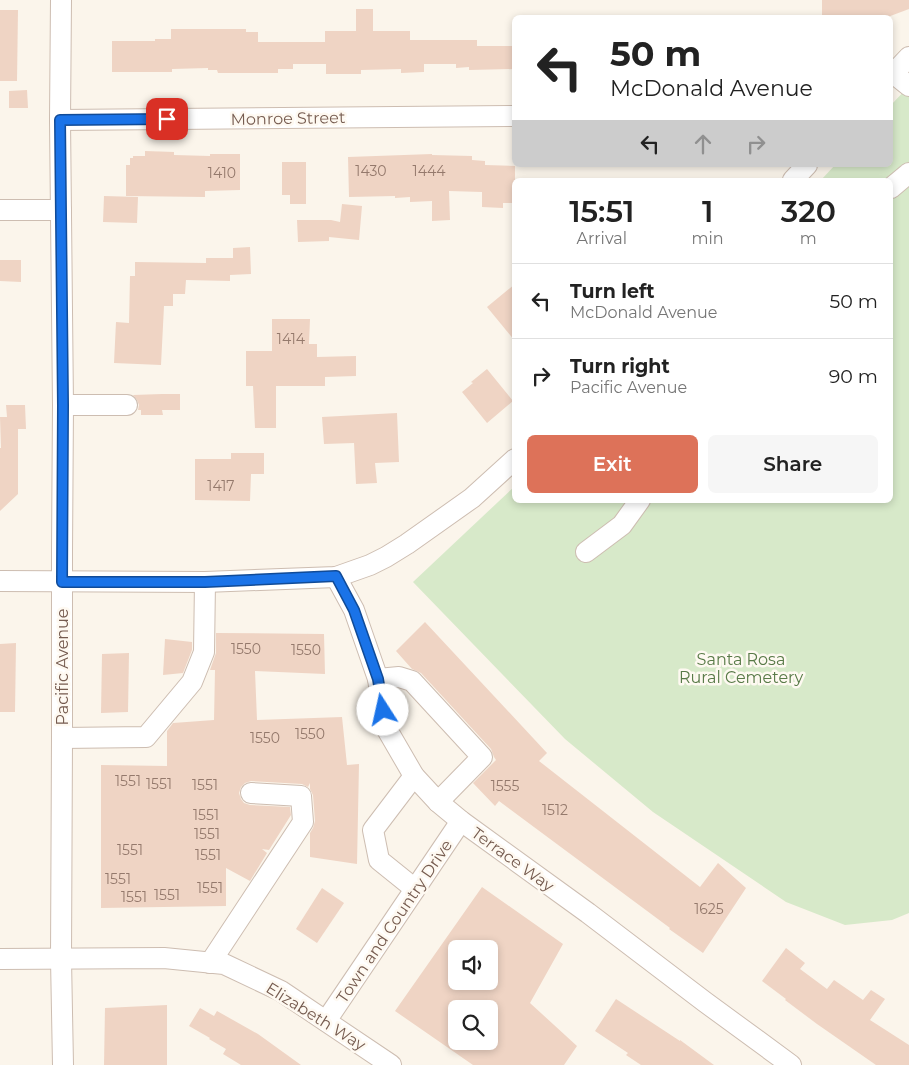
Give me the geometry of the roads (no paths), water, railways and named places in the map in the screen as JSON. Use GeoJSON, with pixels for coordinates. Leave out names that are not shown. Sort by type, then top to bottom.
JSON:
{"type":"FeatureCollection","features":[{"type":"Feature","properties":{"kind":"street","name":"Pacific Avenue"},"geometry":{"type":"LineString","coordinates":[[61,0],[60,120],[63,405],[61,959],[63,1065]]}},
{"type":"Feature","properties":{"kind":"street"},"geometry":{"type":"LineString","coordinates":[[898,79],[909,56]]}},
{"type":"Feature","properties":{"kind":"street","name":"Monroe Street"},"geometry":{"type":"LineString","coordinates":[[60,120],[512,116]]}},
{"type":"Feature","properties":{"kind":"street"},"geometry":{"type":"LineString","coordinates":[[794,178],[805,167]]}},
{"type":"Feature","properties":{"kind":"street"},"geometry":{"type":"LineString","coordinates":[[893,186],[909,173]]}},
{"type":"Feature","properties":{"kind":"street"},"geometry":{"type":"LineString","coordinates":[[0,210],[61,210]]}},
{"type":"Feature","properties":{"kind":"street"},"geometry":{"type":"LineString","coordinates":[[63,405],[126,405]]}},
{"type":"Feature","properties":{"kind":"street"},"geometry":{"type":"LineString","coordinates":[[0,581],[205,582],[336,576],[370,565],[408,544],[472,498],[512,462]]}},
{"type":"Feature","properties":{"kind":"street"},"geometry":{"type":"LineString","coordinates":[[586,552],[622,525],[638,503]]}},
{"type":"Feature","properties":{"kind":"street","name":"Terrace Way"},"geometry":{"type":"LineString","coordinates":[[336,576],[354,610],[378,679],[386,726],[414,776],[438,802],[791,1065]]}},
{"type":"Feature","properties":{"kind":"street"},"geometry":{"type":"LineString","coordinates":[[62,738],[146,737],[192,682],[204,652],[205,582]]}},
{"type":"Feature","properties":{"kind":"street"},"geometry":{"type":"LineString","coordinates":[[378,679],[399,677],[412,681],[482,757],[438,802]]}},
{"type":"Feature","properties":{"kind":"street"},"geometry":{"type":"LineString","coordinates":[[414,776],[373,830],[379,860],[415,889]]}},
{"type":"Feature","properties":{"kind":"street"},"geometry":{"type":"LineString","coordinates":[[210,962],[302,822],[301,796],[251,793]]}},
{"type":"Feature","properties":{"kind":"street","name":"Town and Country Drive"},"geometry":{"type":"LineString","coordinates":[[326,1021],[461,821]]}},
{"type":"Feature","properties":{"kind":"street","name":"Elizabeth Way"},"geometry":{"type":"LineString","coordinates":[[0,959],[164,958],[224,964],[282,991],[391,1065]]}},
{"type":"Feature","properties":{"kind":"park label","name":"Santa Rosa Rural Cemetery"},"geometry":{"type":"Point","coordinates":[741,668]}}]}
